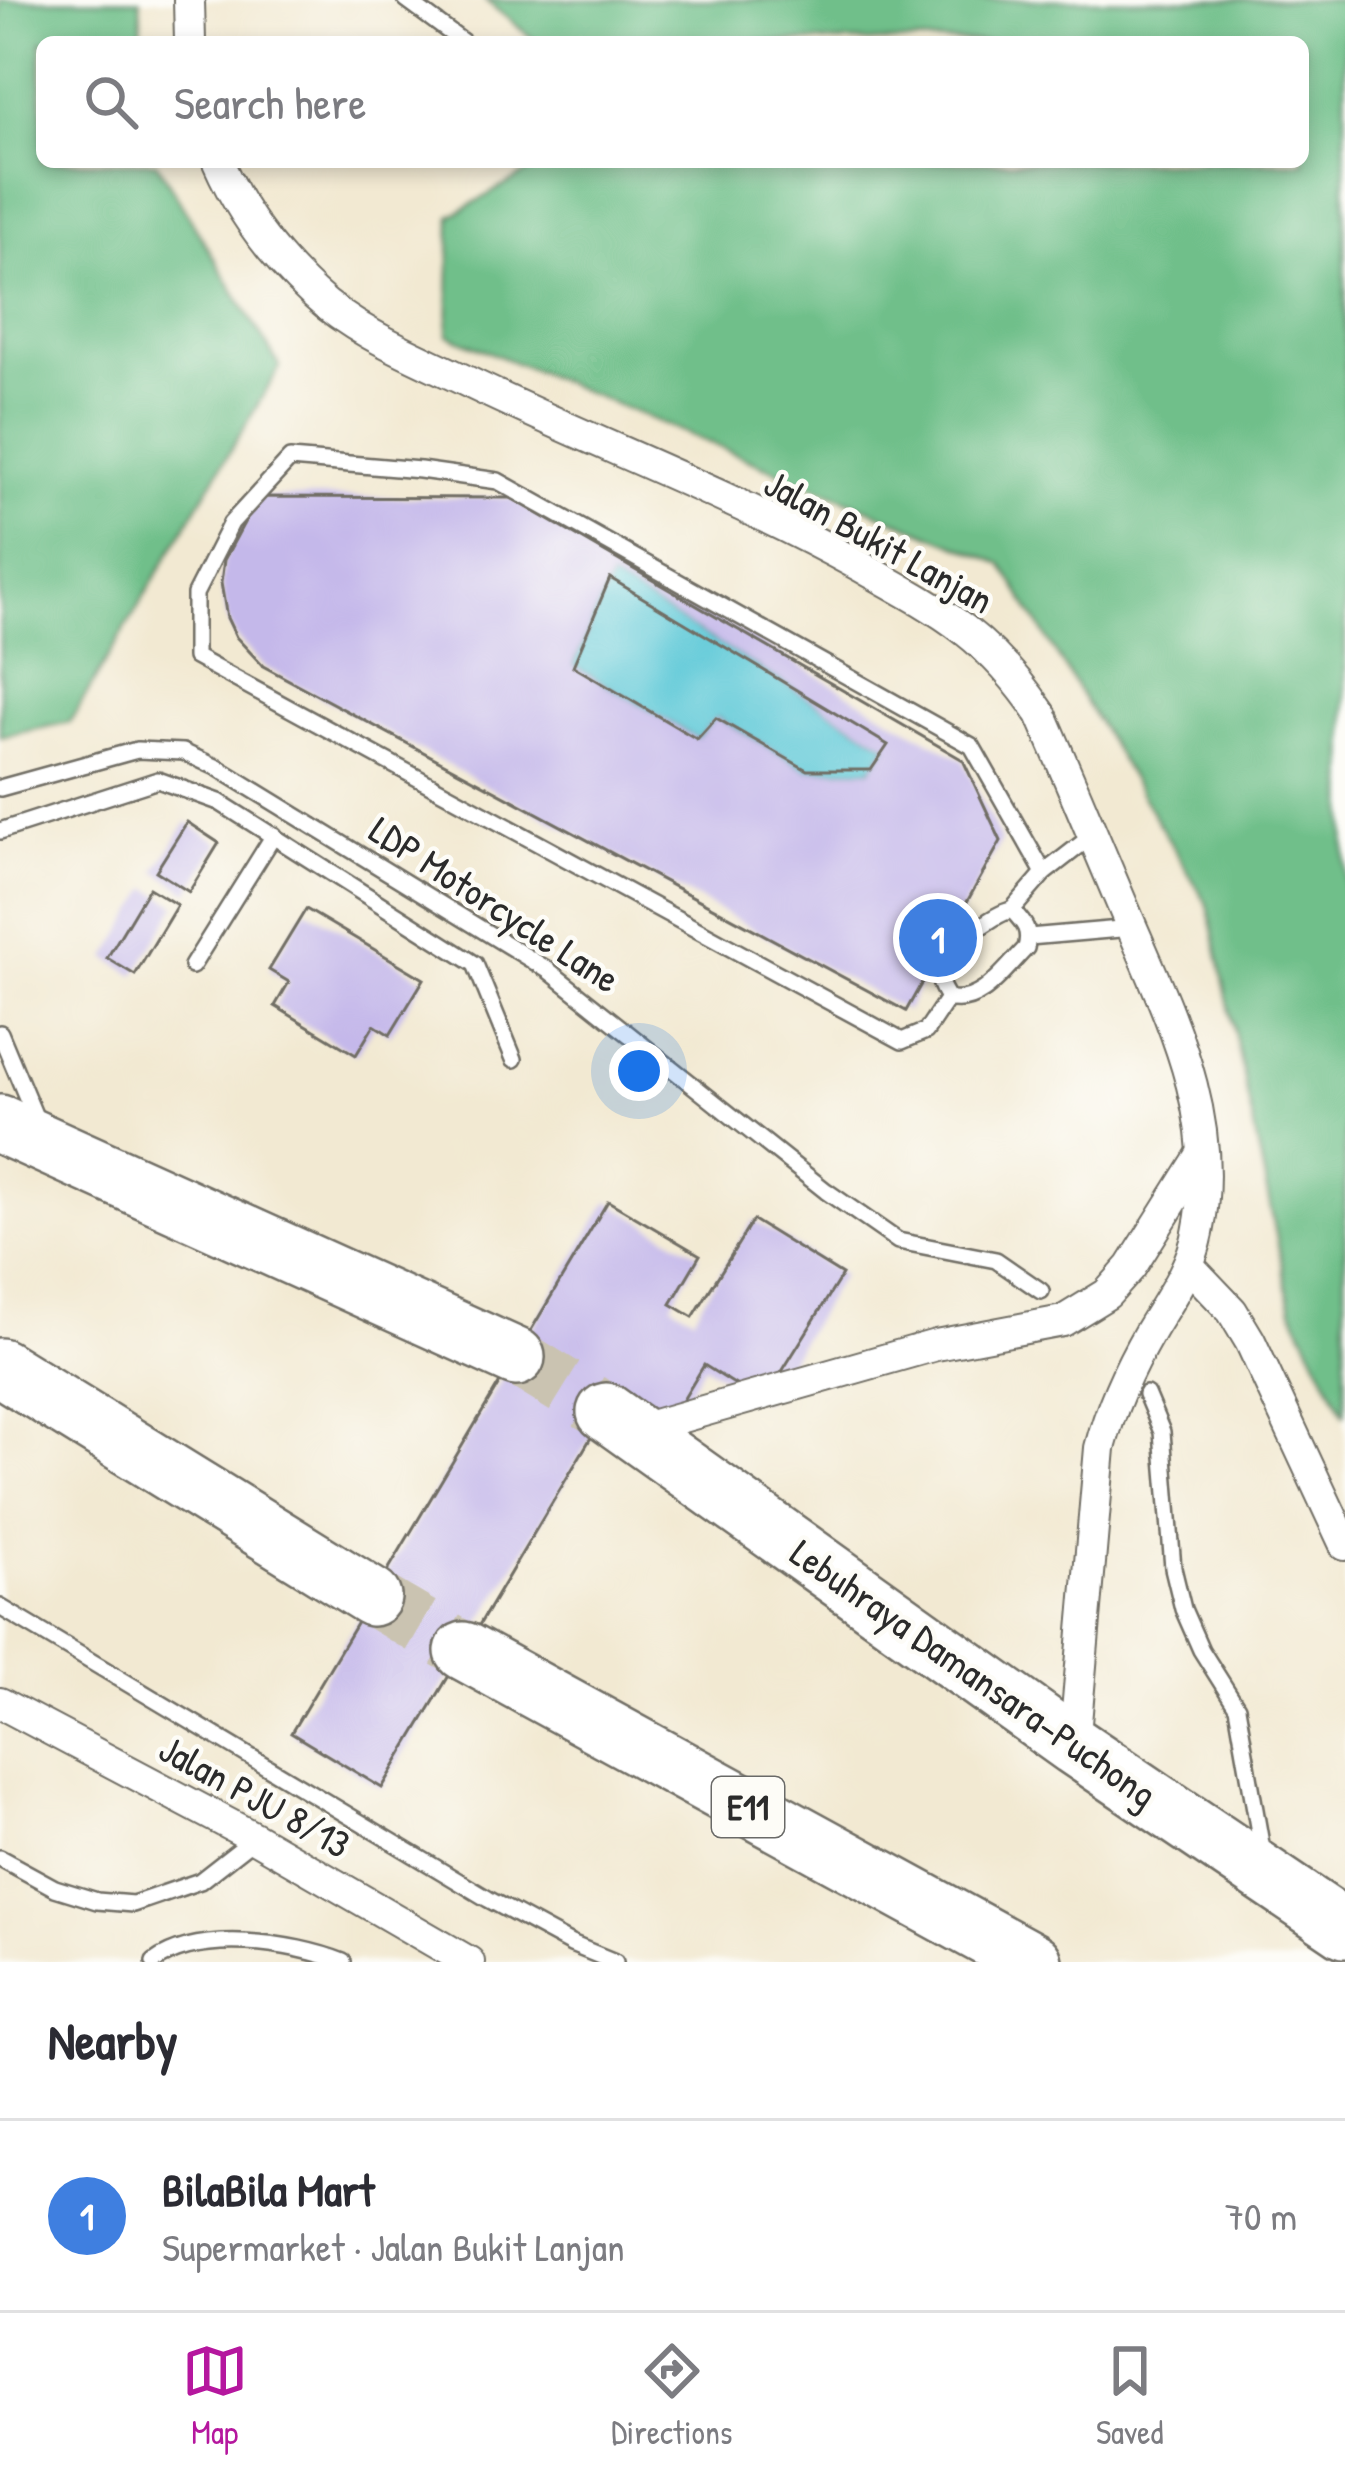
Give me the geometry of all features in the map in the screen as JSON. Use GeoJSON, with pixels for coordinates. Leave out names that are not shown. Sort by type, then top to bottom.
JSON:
{"type":"FeatureCollection","features":[{"type":"Feature","properties":{"kind":"highway"},"geometry":{"type":"LineString","coordinates":[[24,1134],[515,1357]]}},
{"type":"Feature","properties":{"kind":"highway"},"geometry":{"type":"LineString","coordinates":[[0,1367],[372,1597]]}},
{"type":"Feature","properties":{"kind":"highway","name":"Lebuhraya Damansara–Puchong"},"geometry":{"type":"LineString","coordinates":[[619,1422],[1074,1746],[1345,1929]]}},
{"type":"Feature","properties":{"kind":"highway","name":"E11"},"geometry":{"type":"LineString","coordinates":[[464,1651],[1033,1962]]}},
{"type":"Feature","properties":{"kind":"street"},"geometry":{"type":"LineString","coordinates":[[189,0],[190,36]]}},
{"type":"Feature","properties":{"kind":"street","name":"Jalan Bukit Lanjan"},"geometry":{"type":"LineString","coordinates":[[221,168],[260,235],[316,296],[369,333],[543,419],[806,536],[922,600],[978,637],[1014,673],[1041,714],[1178,1033],[1202,1122],[1203,1151],[1198,1234],[1188,1265],[1129,1369],[1100,1448],[1074,1746]]}},
{"type":"Feature","properties":{"kind":"street"},"geometry":{"type":"LineString","coordinates":[[619,1422],[936,1345],[1063,1321],[1107,1294],[1132,1268],[1203,1151]]}},
{"type":"Feature","properties":{"kind":"street"},"geometry":{"type":"LineString","coordinates":[[1188,1265],[1232,1311],[1250,1341],[1345,1545]]}},
{"type":"Feature","properties":{"kind":"street","name":"Jalan PJU 8/13"},"geometry":{"type":"LineString","coordinates":[[0,1703],[255,1838],[469,1962]]}},
{"type":"Feature","properties":{"kind":"lane"},"geometry":{"type":"LineString","coordinates":[[406,0],[455,36]]}},
{"type":"Feature","properties":{"kind":"lane"},"geometry":{"type":"LineString","coordinates":[[947,998],[926,1031],[902,1042],[195,657],[194,594],[231,523],[290,459],[498,481],[972,746],[1044,873]]}},
{"type":"Feature","properties":{"kind":"lane","name":"LDP Motorcycle Lane"},"geometry":{"type":"LineString","coordinates":[[0,788],[137,750],[182,752],[218,768],[548,970],[826,1191],[898,1241],[996,1260],[1041,1291]]}},
{"type":"Feature","properties":{"kind":"lane"},"geometry":{"type":"LineString","coordinates":[[0,831],[158,781],[219,802],[475,964],[514,1059]]}},
{"type":"Feature","properties":{"kind":"lane"},"geometry":{"type":"LineString","coordinates":[[192,966],[274,835]]}},
{"type":"Feature","properties":{"kind":"lane"},"geometry":{"type":"LineString","coordinates":[[947,998],[940,983],[944,960],[997,912],[1012,910],[1044,873],[1093,835]]}},
{"type":"Feature","properties":{"kind":"lane"},"geometry":{"type":"LineString","coordinates":[[947,998],[974,998],[1026,948],[1026,925],[1012,910]]}},
{"type":"Feature","properties":{"kind":"lane"},"geometry":{"type":"LineString","coordinates":[[1029,937],[1132,928]]}},
{"type":"Feature","properties":{"kind":"lane"},"geometry":{"type":"LineString","coordinates":[[0,1033],[24,1134]]}},
{"type":"Feature","properties":{"kind":"lane"},"geometry":{"type":"LineString","coordinates":[[1146,1394],[1162,1432],[1173,1568],[1183,1609],[1201,1650],[1237,1707],[1267,1875]]}},
{"type":"Feature","properties":{"kind":"lane"},"geometry":{"type":"LineString","coordinates":[[0,1607],[488,1899],[615,1962]]}},
{"type":"Feature","properties":{"kind":"lane"},"geometry":{"type":"LineString","coordinates":[[0,1858],[56,1888],[97,1901],[133,1904],[200,1881],[255,1838]]}},
{"type":"Feature","properties":{"kind":"lane"},"geometry":{"type":"LineString","coordinates":[[154,1962],[165,1954],[232,1941],[280,1946],[343,1962]]}},
{"type":"Feature","properties":{"kind":"green space"},"geometry":{"type":"Polygon","coordinates":[[[0,0],[140,0],[142,36],[36,36],[36,168],[160,168],[280,367],[70,722],[0,737],[0,0]]]}},
{"type":"Feature","properties":{"kind":"green space"},"geometry":{"type":"Polygon","coordinates":[[[485,0],[1345,0],[1345,1416],[1291,1307],[1208,905],[1002,564],[448,335],[451,216],[535,168],[1309,168],[1309,36],[530,36],[485,0]]]}},
{"type":"Feature","properties":{"kind":"water"},"geometry":{"type":"Polygon","coordinates":[[[610,578],[888,745],[871,770],[807,770],[717,718],[697,739],[573,666],[610,578]]]}},
{"type":"Feature","properties":{"kind":"building"},"geometry":{"type":"Polygon","coordinates":[[[258,497],[511,498],[963,760],[1001,841],[906,1011],[263,666],[236,637],[227,618],[221,583],[224,560],[258,497]],[[610,578],[573,666],[697,739],[716,718],[807,770],[871,770],[888,745],[610,578]]]}},
{"type":"Feature","properties":{"kind":"building"},"geometry":{"type":"Polygon","coordinates":[[[187,822],[219,843],[189,892],[156,871],[187,822]]]}},
{"type":"Feature","properties":{"kind":"building"},"geometry":{"type":"Polygon","coordinates":[[[149,888],[177,905],[135,975],[107,958],[149,888]]]}},
{"type":"Feature","properties":{"kind":"building"},"geometry":{"type":"Polygon","coordinates":[[[306,909],[424,979],[390,1035],[374,1025],[356,1055],[275,1006],[289,982],[269,970],[306,909]]]}},
{"type":"Feature","properties":{"kind":"building"},"geometry":{"type":"Polygon","coordinates":[[[608,1201],[700,1255],[671,1304],[693,1317],[753,1220],[842,1275],[763,1402],[704,1365],[659,1440],[608,1409],[382,1788],[291,1733],[608,1201]]]}},
{"type":"Feature","properties":{"kind":"tunnel"},"geometry":{"type":"LineString","coordinates":[[516,1357],[606,1412]]}},
{"type":"Feature","properties":{"kind":"tunnel"},"geometry":{"type":"LineString","coordinates":[[372,1597],[464,1651]]}},
{"type":"Feature","properties":{"kind":"place","name":"BilaBila Mart"},"geometry":{"type":"Point","coordinates":[938,938]}}]}
